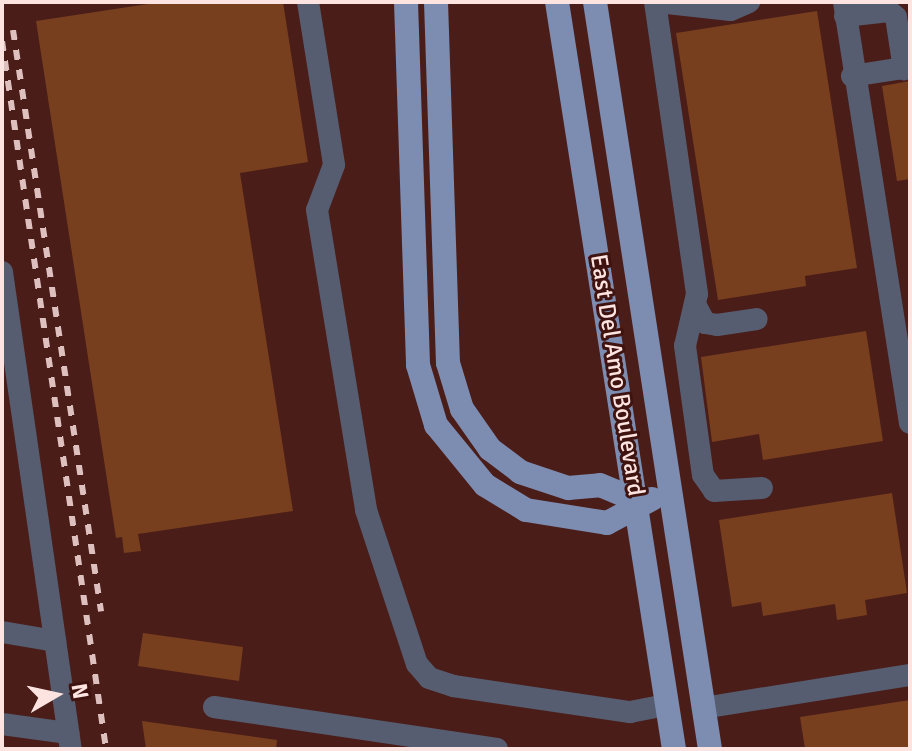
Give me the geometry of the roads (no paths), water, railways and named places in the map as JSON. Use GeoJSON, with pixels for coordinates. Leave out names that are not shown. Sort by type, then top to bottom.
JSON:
{"type":"FeatureCollection","features":[{"type":"Feature","properties":{"kind":"main road"},"geometry":{"type":"LineString","coordinates":[[406,2],[418,365],[436,425],[485,485],[526,510],[607,523],[638,501],[670,496]]}},
{"type":"Feature","properties":{"kind":"main road"},"geometry":{"type":"LineString","coordinates":[[436,2],[448,363],[462,409],[490,449],[520,472],[568,488],[600,485],[638,501]]}},
{"type":"Feature","properties":{"kind":"main road","name":"East Del Amo Boulevard"},"geometry":{"type":"LineString","coordinates":[[557,2],[638,501],[674,749]]}},
{"type":"Feature","properties":{"kind":"main road","name":"East Del Amo Boulevard"},"geometry":{"type":"LineString","coordinates":[[595,2],[710,749]]}},
{"type":"Feature","properties":{"kind":"lane"},"geometry":{"type":"LineString","coordinates":[[308,2],[334,165],[317,210],[363,495],[417,664],[429,678],[453,686],[630,712],[667,705]]}},
{"type":"Feature","properties":{"kind":"lane"},"geometry":{"type":"LineString","coordinates":[[749,2],[731,10],[657,2],[697,308],[705,323],[717,325],[757,319]]}},
{"type":"Feature","properties":{"kind":"lane"},"geometry":{"type":"LineString","coordinates":[[852,76],[907,68],[896,17],[889,11],[845,9],[852,76],[910,423]]}},
{"type":"Feature","properties":{"kind":"lane"},"geometry":{"type":"LineString","coordinates":[[2,272],[6,322],[70,741],[2,724]]}},
{"type":"Feature","properties":{"kind":"lane"},"geometry":{"type":"LineString","coordinates":[[697,308],[685,346],[703,475],[714,491],[762,488]]}},
{"type":"Feature","properties":{"kind":"lane"},"geometry":{"type":"LineString","coordinates":[[2,632],[55,641]]}},
{"type":"Feature","properties":{"kind":"lane"},"geometry":{"type":"LineString","coordinates":[[703,708],[910,675]]}},
{"type":"Feature","properties":{"kind":"lane"},"geometry":{"type":"LineString","coordinates":[[214,707],[497,749]]}},
{"type":"Feature","properties":{"kind":"railway"},"geometry":{"type":"LineString","coordinates":[[13,30],[101,611]]}},
{"type":"Feature","properties":{"kind":"railway"},"geometry":{"type":"LineString","coordinates":[[2,41],[106,749]]}}]}
